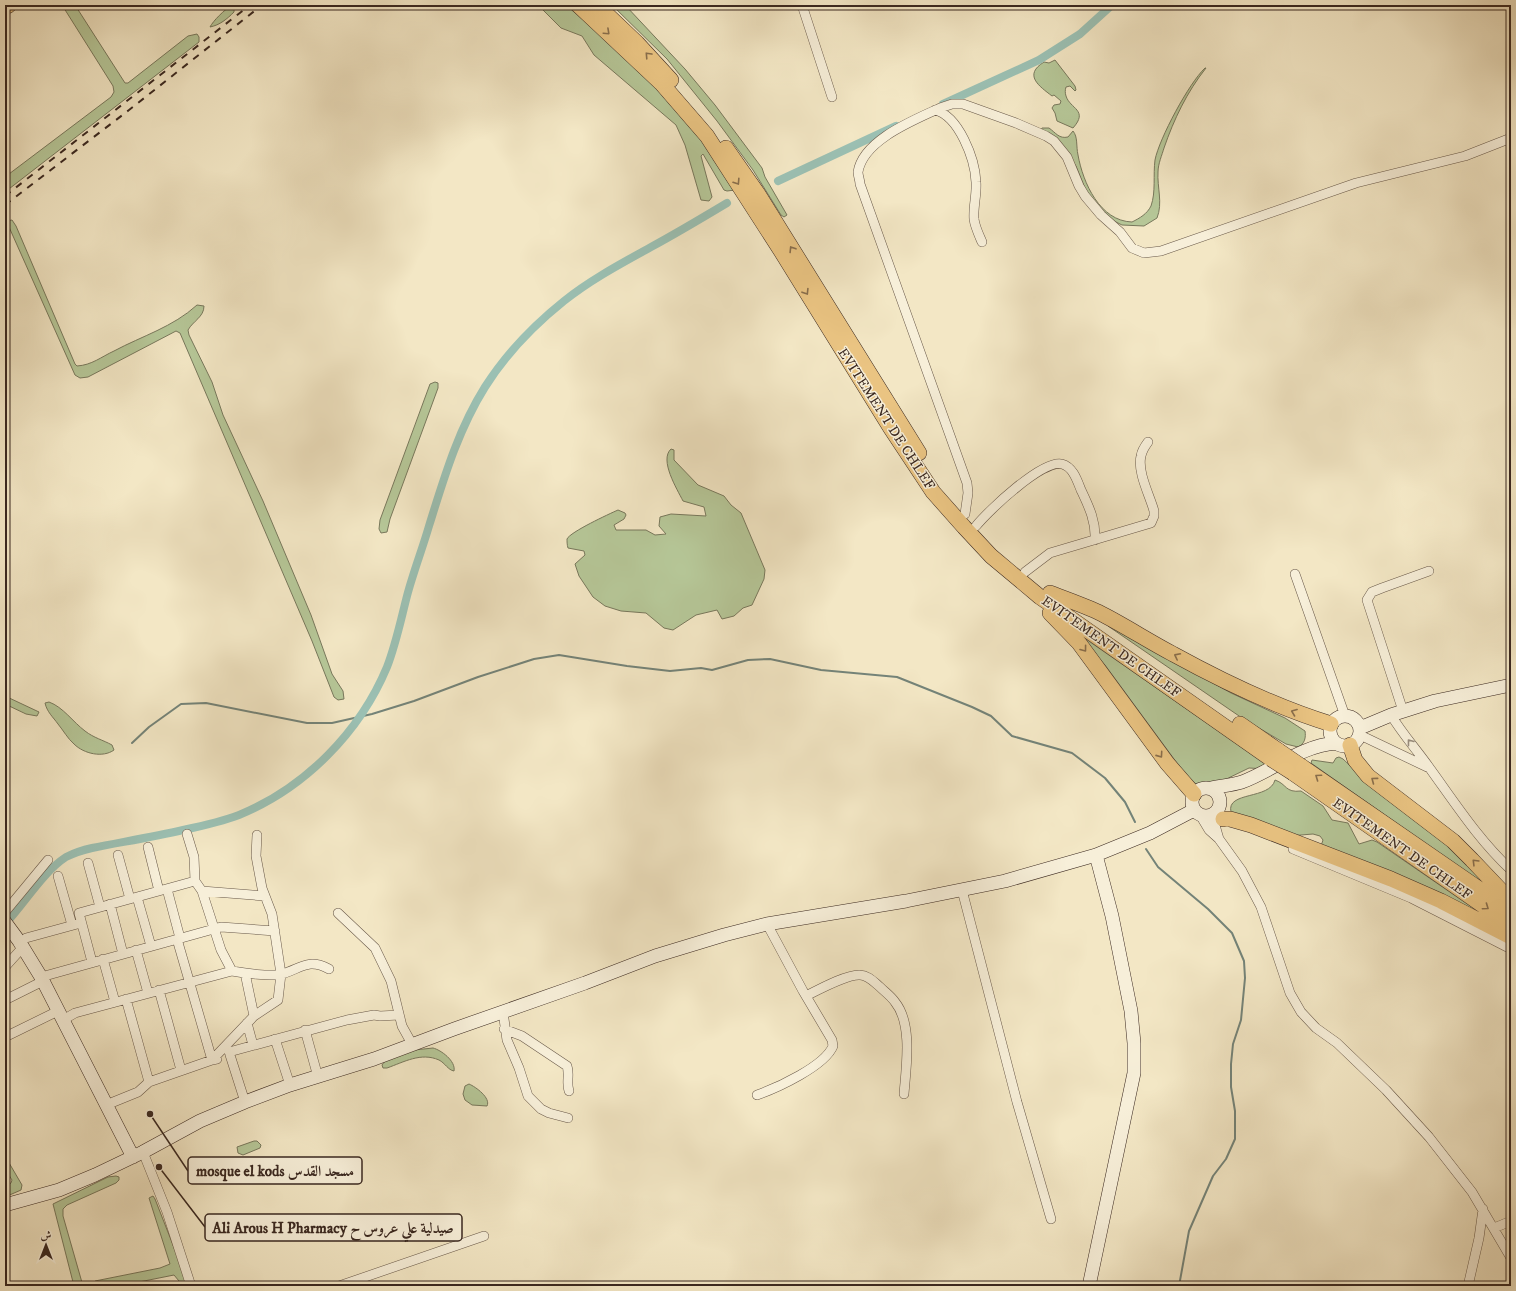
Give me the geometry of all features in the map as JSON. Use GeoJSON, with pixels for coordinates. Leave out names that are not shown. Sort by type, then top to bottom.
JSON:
{"type":"FeatureCollection","features":[{"type":"Feature","properties":{"kind":"highway"},"geometry":{"type":"LineString","coordinates":[[5,7],[9,5]]}},
{"type":"Feature","properties":{"kind":"highway","name":"EVITEMENT DE CHLEF"},"geometry":{"type":"LineString","coordinates":[[578,5],[662,84],[706,136],[781,251],[867,392],[933,492],[991,556],[1050,593],[1275,755]]}},
{"type":"Feature","properties":{"kind":"highway","name":"EVITEMENT DE CHLEF"},"geometry":{"type":"LineString","coordinates":[[597,5],[637,43],[676,85],[719,138],[758,194],[922,458],[940,484],[1040,597],[1275,755]]}},
{"type":"Feature","properties":{"kind":"highway"},"geometry":{"type":"LineString","coordinates":[[1022,576],[1079,643],[1167,763],[1194,794]]}},
{"type":"Feature","properties":{"kind":"highway"},"geometry":{"type":"LineString","coordinates":[[1050,593],[1097,612],[1173,655],[1242,690],[1331,726]]}},
{"type":"Feature","properties":{"kind":"highway"},"geometry":{"type":"LineString","coordinates":[[1351,738],[1356,760],[1368,776],[1453,841],[1511,901]]}},
{"type":"Feature","properties":{"kind":"highway"},"geometry":{"type":"LineString","coordinates":[[1275,755],[1299,763]]}},
{"type":"Feature","properties":{"kind":"highway","name":"EVITEMENT DE CHLEF"},"geometry":{"type":"LineString","coordinates":[[1299,763],[1511,911]]}},
{"type":"Feature","properties":{"kind":"highway","name":"EVITEMENT DE CHLEF"},"geometry":{"type":"LineString","coordinates":[[1299,763],[1511,924]]}},
{"type":"Feature","properties":{"kind":"highway"},"geometry":{"type":"LineString","coordinates":[[1211,813],[1251,824],[1392,879],[1511,937]]}},
{"type":"Feature","properties":{"kind":"main road"},"geometry":{"type":"LineString","coordinates":[[1211,813],[1192,802],[1194,794],[1200,789],[1241,782],[1299,763],[1322,745],[1351,738],[1391,716],[1404,711],[1435,701],[1511,685]]}},
{"type":"Feature","properties":{"kind":"main road"},"geometry":{"type":"LineString","coordinates":[[1299,763],[1337,718],[1349,716],[1356,721],[1351,738]]}},
{"type":"Feature","properties":{"kind":"main road"},"geometry":{"type":"LineString","coordinates":[[1331,726],[1331,736],[1351,738]]}},
{"type":"Feature","properties":{"kind":"main road"},"geometry":{"type":"LineString","coordinates":[[5,1205],[59,1190],[95,1176],[138,1155],[200,1121],[290,1085],[374,1059],[412,1044],[585,983],[655,956],[724,935],[767,924],[906,902],[1005,881],[1096,855],[1150,833],[1211,813],[1241,782]]}},
{"type":"Feature","properties":{"kind":"main road"},"geometry":{"type":"LineString","coordinates":[[1211,788],[1215,790],[1220,798],[1211,813]]}},
{"type":"Feature","properties":{"kind":"main road"},"geometry":{"type":"LineString","coordinates":[[1089,1286],[1134,1073],[1131,1011],[1112,916],[1096,855]]}},
{"type":"Feature","properties":{"kind":"main road"},"geometry":{"type":"LineString","coordinates":[[5,922],[24,942],[106,1105],[138,1155]]}},
{"type":"Feature","properties":{"kind":"street"},"geometry":{"type":"LineString","coordinates":[[802,5],[832,97]]}},
{"type":"Feature","properties":{"kind":"street"},"geometry":{"type":"LineString","coordinates":[[965,514],[968,493],[967,483],[860,184],[858,174],[861,162],[879,141],[892,131],[935,110],[952,104],[963,104],[1016,123],[1054,141],[1067,157],[1079,186],[1093,206],[1120,232],[1132,248],[1144,253],[1161,250],[1356,182],[1465,156],[1511,138]]}},
{"type":"Feature","properties":{"kind":"street"},"geometry":{"type":"LineString","coordinates":[[935,110],[944,113],[953,121],[970,154],[976,182],[975,225],[982,242]]}},
{"type":"Feature","properties":{"kind":"street"},"geometry":{"type":"LineString","coordinates":[[1022,576],[1050,553],[1151,523],[1153,520],[1154,511],[1144,480],[1140,460],[1143,448],[1148,442]]}},
{"type":"Feature","properties":{"kind":"street"},"geometry":{"type":"LineString","coordinates":[[976,526],[989,511],[1013,490],[1043,469],[1051,465],[1062,464],[1074,474],[1086,499],[1095,524],[1095,540]]}},
{"type":"Feature","properties":{"kind":"street"},"geometry":{"type":"LineString","coordinates":[[1404,711],[1371,617],[1367,600],[1372,592],[1429,571]]}},
{"type":"Feature","properties":{"kind":"street"},"geometry":{"type":"LineString","coordinates":[[1295,574],[1345,716]]}},
{"type":"Feature","properties":{"kind":"street"},"geometry":{"type":"LineString","coordinates":[[1391,716],[1467,821],[1511,870]]}},
{"type":"Feature","properties":{"kind":"street"},"geometry":{"type":"LineString","coordinates":[[1351,738],[1430,768]]}},
{"type":"Feature","properties":{"kind":"street"},"geometry":{"type":"LineString","coordinates":[[1211,813],[1219,839],[1242,871],[1261,907],[1290,993],[1301,1012],[1316,1028],[1337,1043],[1386,1090],[1429,1137],[1472,1192],[1511,1258]]}},
{"type":"Feature","properties":{"kind":"street"},"geometry":{"type":"LineString","coordinates":[[1211,813],[1234,826],[1277,842],[1411,898],[1511,949]]}},
{"type":"Feature","properties":{"kind":"street"},"geometry":{"type":"LineString","coordinates":[[187,834],[194,857],[195,881],[202,890],[221,950],[232,971]]}},
{"type":"Feature","properties":{"kind":"street"},"geometry":{"type":"LineString","coordinates":[[229,1051],[247,1023],[254,1016],[278,1000],[281,974],[272,914],[262,888],[256,856],[257,835]]}},
{"type":"Feature","properties":{"kind":"street"},"geometry":{"type":"LineString","coordinates":[[148,847],[179,939],[212,1060]]}},
{"type":"Feature","properties":{"kind":"street"},"geometry":{"type":"LineString","coordinates":[[118,855],[151,946]]}},
{"type":"Feature","properties":{"kind":"street"},"geometry":{"type":"LineString","coordinates":[[5,912],[48,860]]}},
{"type":"Feature","properties":{"kind":"street"},"geometry":{"type":"LineString","coordinates":[[88,863],[100,907]]}},
{"type":"Feature","properties":{"kind":"street"},"geometry":{"type":"LineString","coordinates":[[58,876],[72,925]]}},
{"type":"Feature","properties":{"kind":"street"},"geometry":{"type":"LineString","coordinates":[[69,915],[195,881]]}},
{"type":"Feature","properties":{"kind":"street"},"geometry":{"type":"LineString","coordinates":[[202,890],[265,896]]}},
{"type":"Feature","properties":{"kind":"street"},"geometry":{"type":"LineString","coordinates":[[962,890],[1017,1102],[1051,1219]]}},
{"type":"Feature","properties":{"kind":"street"},"geometry":{"type":"LineString","coordinates":[[110,904],[123,954]]}},
{"type":"Feature","properties":{"kind":"street"},"geometry":{"type":"LineString","coordinates":[[78,913],[92,962]]}},
{"type":"Feature","properties":{"kind":"street"},"geometry":{"type":"LineString","coordinates":[[338,913],[375,948],[391,981],[402,1026],[412,1044]]}},
{"type":"Feature","properties":{"kind":"street"},"geometry":{"type":"LineString","coordinates":[[5,967],[24,942],[81,922]]}},
{"type":"Feature","properties":{"kind":"street"},"geometry":{"type":"LineString","coordinates":[[757,1095],[776,1089],[812,1067],[832,1049],[833,1044],[767,924]]}},
{"type":"Feature","properties":{"kind":"street"},"geometry":{"type":"LineString","coordinates":[[5,1000],[42,979],[92,962],[179,939],[221,926],[275,931]]}},
{"type":"Feature","properties":{"kind":"street"},"geometry":{"type":"LineString","coordinates":[[136,950],[148,993]]}},
{"type":"Feature","properties":{"kind":"street"},"geometry":{"type":"LineString","coordinates":[[104,959],[115,1002]]}},
{"type":"Feature","properties":{"kind":"street"},"geometry":{"type":"LineString","coordinates":[[5,1037],[60,1016],[232,971],[245,973],[281,974],[307,964],[317,964],[329,969]]}},
{"type":"Feature","properties":{"kind":"street"},"geometry":{"type":"LineString","coordinates":[[245,973],[254,1016]]}},
{"type":"Feature","properties":{"kind":"street"},"geometry":{"type":"LineString","coordinates":[[806,996],[832,983],[859,975],[866,976],[887,993],[896,1002],[900,1009],[906,1028],[907,1064],[904,1094]]}},
{"type":"Feature","properties":{"kind":"street"},"geometry":{"type":"LineString","coordinates":[[159,990],[181,1070]]}},
{"type":"Feature","properties":{"kind":"street"},"geometry":{"type":"LineString","coordinates":[[126,999],[149,1082]]}},
{"type":"Feature","properties":{"kind":"street"},"geometry":{"type":"LineString","coordinates":[[503,1012],[504,1029],[510,1050],[519,1068],[528,1096],[541,1109],[549,1113],[568,1118]]}},
{"type":"Feature","properties":{"kind":"street"},"geometry":{"type":"LineString","coordinates":[[138,1092],[149,1082],[212,1060],[229,1051],[305,1030],[374,1015],[399,1016]]}},
{"type":"Feature","properties":{"kind":"street"},"geometry":{"type":"LineString","coordinates":[[247,1023],[253,1045]]}},
{"type":"Feature","properties":{"kind":"street"},"geometry":{"type":"LineString","coordinates":[[504,1029],[522,1036],[567,1066],[569,1091]]}},
{"type":"Feature","properties":{"kind":"street"},"geometry":{"type":"LineString","coordinates":[[305,1030],[318,1077]]}},
{"type":"Feature","properties":{"kind":"street"},"geometry":{"type":"LineString","coordinates":[[275,1039],[290,1085]]}},
{"type":"Feature","properties":{"kind":"street"},"geometry":{"type":"LineString","coordinates":[[229,1051],[246,1102]]}},
{"type":"Feature","properties":{"kind":"street"},"geometry":{"type":"LineString","coordinates":[[106,1105],[156,1085],[163,1077]]}},
{"type":"Feature","properties":{"kind":"street"},"geometry":{"type":"LineString","coordinates":[[138,1155],[167,1212],[191,1286]]}},
{"type":"Feature","properties":{"kind":"street"},"geometry":{"type":"LineString","coordinates":[[1468,1286],[1479,1238],[1483,1209]]}},
{"type":"Feature","properties":{"kind":"street"},"geometry":{"type":"LineString","coordinates":[[1494,1228],[1511,1222]]}},
{"type":"Feature","properties":{"kind":"street"},"geometry":{"type":"LineString","coordinates":[[339,1286],[484,1236]]}},
{"type":"Feature","properties":{"kind":"green space"},"geometry":{"type":"Polygon","coordinates":[[[62,5],[75,5],[125,83],[128,83],[188,36],[197,34],[199,37],[199,42],[5,192],[5,177],[111,97],[114,92],[113,86],[62,5]]]}},
{"type":"Feature","properties":{"kind":"green space"},"geometry":{"type":"Polygon","coordinates":[[[538,5],[566,5],[648,77],[706,146],[735,190],[724,190],[703,154],[701,156],[712,197],[709,201],[701,200],[685,145],[676,125],[594,55],[582,36],[561,28],[538,5]]]}},
{"type":"Feature","properties":{"kind":"green space"},"geometry":{"type":"Polygon","coordinates":[[[612,5],[625,5],[685,69],[715,105],[762,168],[765,177],[787,215],[784,217],[781,215],[753,170],[717,121],[667,59],[612,5]]]}},
{"type":"Feature","properties":{"kind":"green space"},"geometry":{"type":"Polygon","coordinates":[[[230,7],[234,8],[234,12],[229,17],[217,25],[210,27],[225,10],[230,7]]]}},
{"type":"Feature","properties":{"kind":"green space"},"geometry":{"type":"Polygon","coordinates":[[[1055,60],[1075,86],[1075,91],[1070,86],[1066,87],[1065,90],[1068,100],[1079,113],[1077,122],[1073,128],[1057,121],[1052,108],[1054,105],[1060,104],[1061,101],[1042,88],[1035,80],[1035,71],[1038,67],[1044,62],[1049,63],[1055,60]]]}},
{"type":"Feature","properties":{"kind":"green space"},"geometry":{"type":"Polygon","coordinates":[[[1205,68],[1182,106],[1172,127],[1159,163],[1158,178],[1160,207],[1157,218],[1144,226],[1122,225],[1110,219],[1087,193],[1076,166],[1067,154],[1041,131],[1042,128],[1049,128],[1062,137],[1068,137],[1073,131],[1076,136],[1080,166],[1095,199],[1102,208],[1111,215],[1121,220],[1132,222],[1143,216],[1151,206],[1153,201],[1155,160],[1162,139],[1183,98],[1198,75],[1205,68]]]}},
{"type":"Feature","properties":{"kind":"green space"},"geometry":{"type":"Polygon","coordinates":[[[12,220],[16,226],[77,366],[92,362],[157,331],[188,313],[197,305],[204,306],[204,310],[200,316],[188,330],[189,335],[212,382],[223,415],[263,501],[311,615],[332,674],[343,691],[344,699],[338,700],[334,697],[312,641],[180,333],[176,331],[88,377],[80,378],[75,375],[9,227],[7,221],[12,220]]]}},
{"type":"Feature","properties":{"kind":"green space"},"geometry":{"type":"Polygon","coordinates":[[[435,382],[438,383],[438,388],[390,519],[387,532],[381,533],[379,529],[380,520],[430,384],[435,382]]]}},
{"type":"Feature","properties":{"kind":"green space"},"geometry":{"type":"Polygon","coordinates":[[[671,449],[674,450],[674,460],[698,485],[724,496],[731,505],[741,513],[765,570],[764,579],[752,605],[743,608],[734,616],[722,619],[717,610],[696,615],[673,630],[664,628],[646,613],[621,611],[605,606],[593,597],[579,576],[575,564],[585,555],[584,551],[568,548],[567,544],[567,539],[575,532],[618,510],[626,515],[624,519],[614,525],[616,530],[646,530],[655,535],[666,534],[659,526],[660,517],[671,514],[706,516],[704,507],[683,501],[670,475],[668,467],[668,454],[671,449]]]}},
{"type":"Feature","properties":{"kind":"green space"},"geometry":{"type":"Polygon","coordinates":[[[1108,626],[1112,626],[1231,693],[1285,718],[1305,731],[1304,742],[1298,747],[1286,744],[1242,718],[1108,626]]]}},
{"type":"Feature","properties":{"kind":"green space"},"geometry":{"type":"Polygon","coordinates":[[[1080,635],[1266,764],[1268,769],[1249,768],[1214,785],[1196,784],[1188,778],[1105,665],[1080,637],[1080,635]]]}},
{"type":"Feature","properties":{"kind":"green space"},"geometry":{"type":"Polygon","coordinates":[[[5,696],[39,712],[37,716],[26,714],[5,704],[5,696]]]}},
{"type":"Feature","properties":{"kind":"green space"},"geometry":{"type":"Polygon","coordinates":[[[49,702],[59,707],[88,733],[112,745],[114,750],[105,754],[94,754],[78,747],[70,740],[49,712],[45,703],[49,702]]]}},
{"type":"Feature","properties":{"kind":"green space"},"geometry":{"type":"Polygon","coordinates":[[[1339,757],[1445,842],[1500,896],[1311,763],[1312,760],[1333,763],[1336,758],[1339,757]]]}},
{"type":"Feature","properties":{"kind":"green space"},"geometry":{"type":"Polygon","coordinates":[[[1275,780],[1292,791],[1301,791],[1323,806],[1332,820],[1348,823],[1359,844],[1372,840],[1377,842],[1511,934],[1321,846],[1323,840],[1320,836],[1313,834],[1289,836],[1231,812],[1231,805],[1235,801],[1265,790],[1271,786],[1275,780]]]}},
{"type":"Feature","properties":{"kind":"green space"},"geometry":{"type":"Polygon","coordinates":[[[433,1048],[444,1054],[453,1063],[454,1071],[439,1060],[426,1057],[419,1057],[383,1068],[382,1065],[385,1061],[414,1050],[433,1048]]]}},
{"type":"Feature","properties":{"kind":"green space"},"geometry":{"type":"Polygon","coordinates":[[[469,1084],[485,1096],[488,1103],[487,1106],[472,1105],[465,1100],[463,1094],[465,1086],[469,1084]]]}},
{"type":"Feature","properties":{"kind":"green space"},"geometry":{"type":"Polygon","coordinates":[[[257,1141],[261,1145],[260,1148],[243,1155],[238,1153],[237,1147],[257,1141]]]}},
{"type":"Feature","properties":{"kind":"green space"},"geometry":{"type":"Polygon","coordinates":[[[5,1156],[22,1185],[21,1190],[5,1197],[5,1187],[11,1183],[12,1180],[5,1169],[5,1156]]]}},
{"type":"Feature","properties":{"kind":"green space"},"geometry":{"type":"Polygon","coordinates":[[[108,1177],[119,1177],[119,1180],[116,1183],[67,1205],[63,1209],[63,1216],[83,1286],[74,1286],[53,1204],[108,1177]]]}},
{"type":"Feature","properties":{"kind":"green space"},"geometry":{"type":"Polygon","coordinates":[[[153,1196],[189,1286],[180,1286],[179,1281],[174,1275],[119,1286],[90,1286],[95,1281],[160,1268],[170,1264],[149,1198],[153,1196]]]}},
{"type":"Feature","properties":{"kind":"waterway"},"geometry":{"type":"LineString","coordinates":[[943,104],[1039,60],[1080,34],[1112,5]]}},
{"type":"Feature","properties":{"kind":"waterway"},"geometry":{"type":"LineString","coordinates":[[778,181],[896,126]]}},
{"type":"Feature","properties":{"kind":"waterway"},"geometry":{"type":"LineString","coordinates":[[5,924],[49,871],[66,857],[89,849],[197,827],[239,815],[263,804],[286,790],[328,755],[362,714],[376,691],[387,667],[396,640],[412,579],[452,455],[475,403],[493,375],[531,330],[574,293],[606,272],[727,203]]}},
{"type":"Feature","properties":{"kind":"waterway"},"geometry":{"type":"LineString","coordinates":[[132,743],[149,727],[181,704],[206,703],[307,723],[332,723],[372,714],[414,701],[478,677],[534,659],[559,655],[670,671],[701,668],[712,670],[748,660],[770,659],[821,670],[897,677],[972,707],[991,716],[1012,736],[1072,753],[1105,778],[1125,802],[1135,822]]}},
{"type":"Feature","properties":{"kind":"waterway"},"geometry":{"type":"LineString","coordinates":[[1146,849],[1158,867],[1208,909],[1232,933],[1244,961],[1245,978],[1241,1020],[1233,1044],[1231,1064],[1231,1087],[1235,1111],[1235,1139],[1226,1159],[1213,1176],[1189,1231],[1179,1286]]}},
{"type":"Feature","properties":{"kind":"railway"},"geometry":{"type":"LineString","coordinates":[[5,196],[250,5]]}},
{"type":"Feature","properties":{"kind":"railway"},"geometry":{"type":"LineString","coordinates":[[5,205],[262,5]]}},
{"type":"Feature","properties":{"kind":"place","name":"mosque el kods مسجد القدس"},"geometry":{"type":"Point","coordinates":[150,1114]}},
{"type":"Feature","properties":{"kind":"place","name":"Ali Arous H Pharmacy صيدلية علي عروس ح"},"geometry":{"type":"Point","coordinates":[159,1167]}}]}
